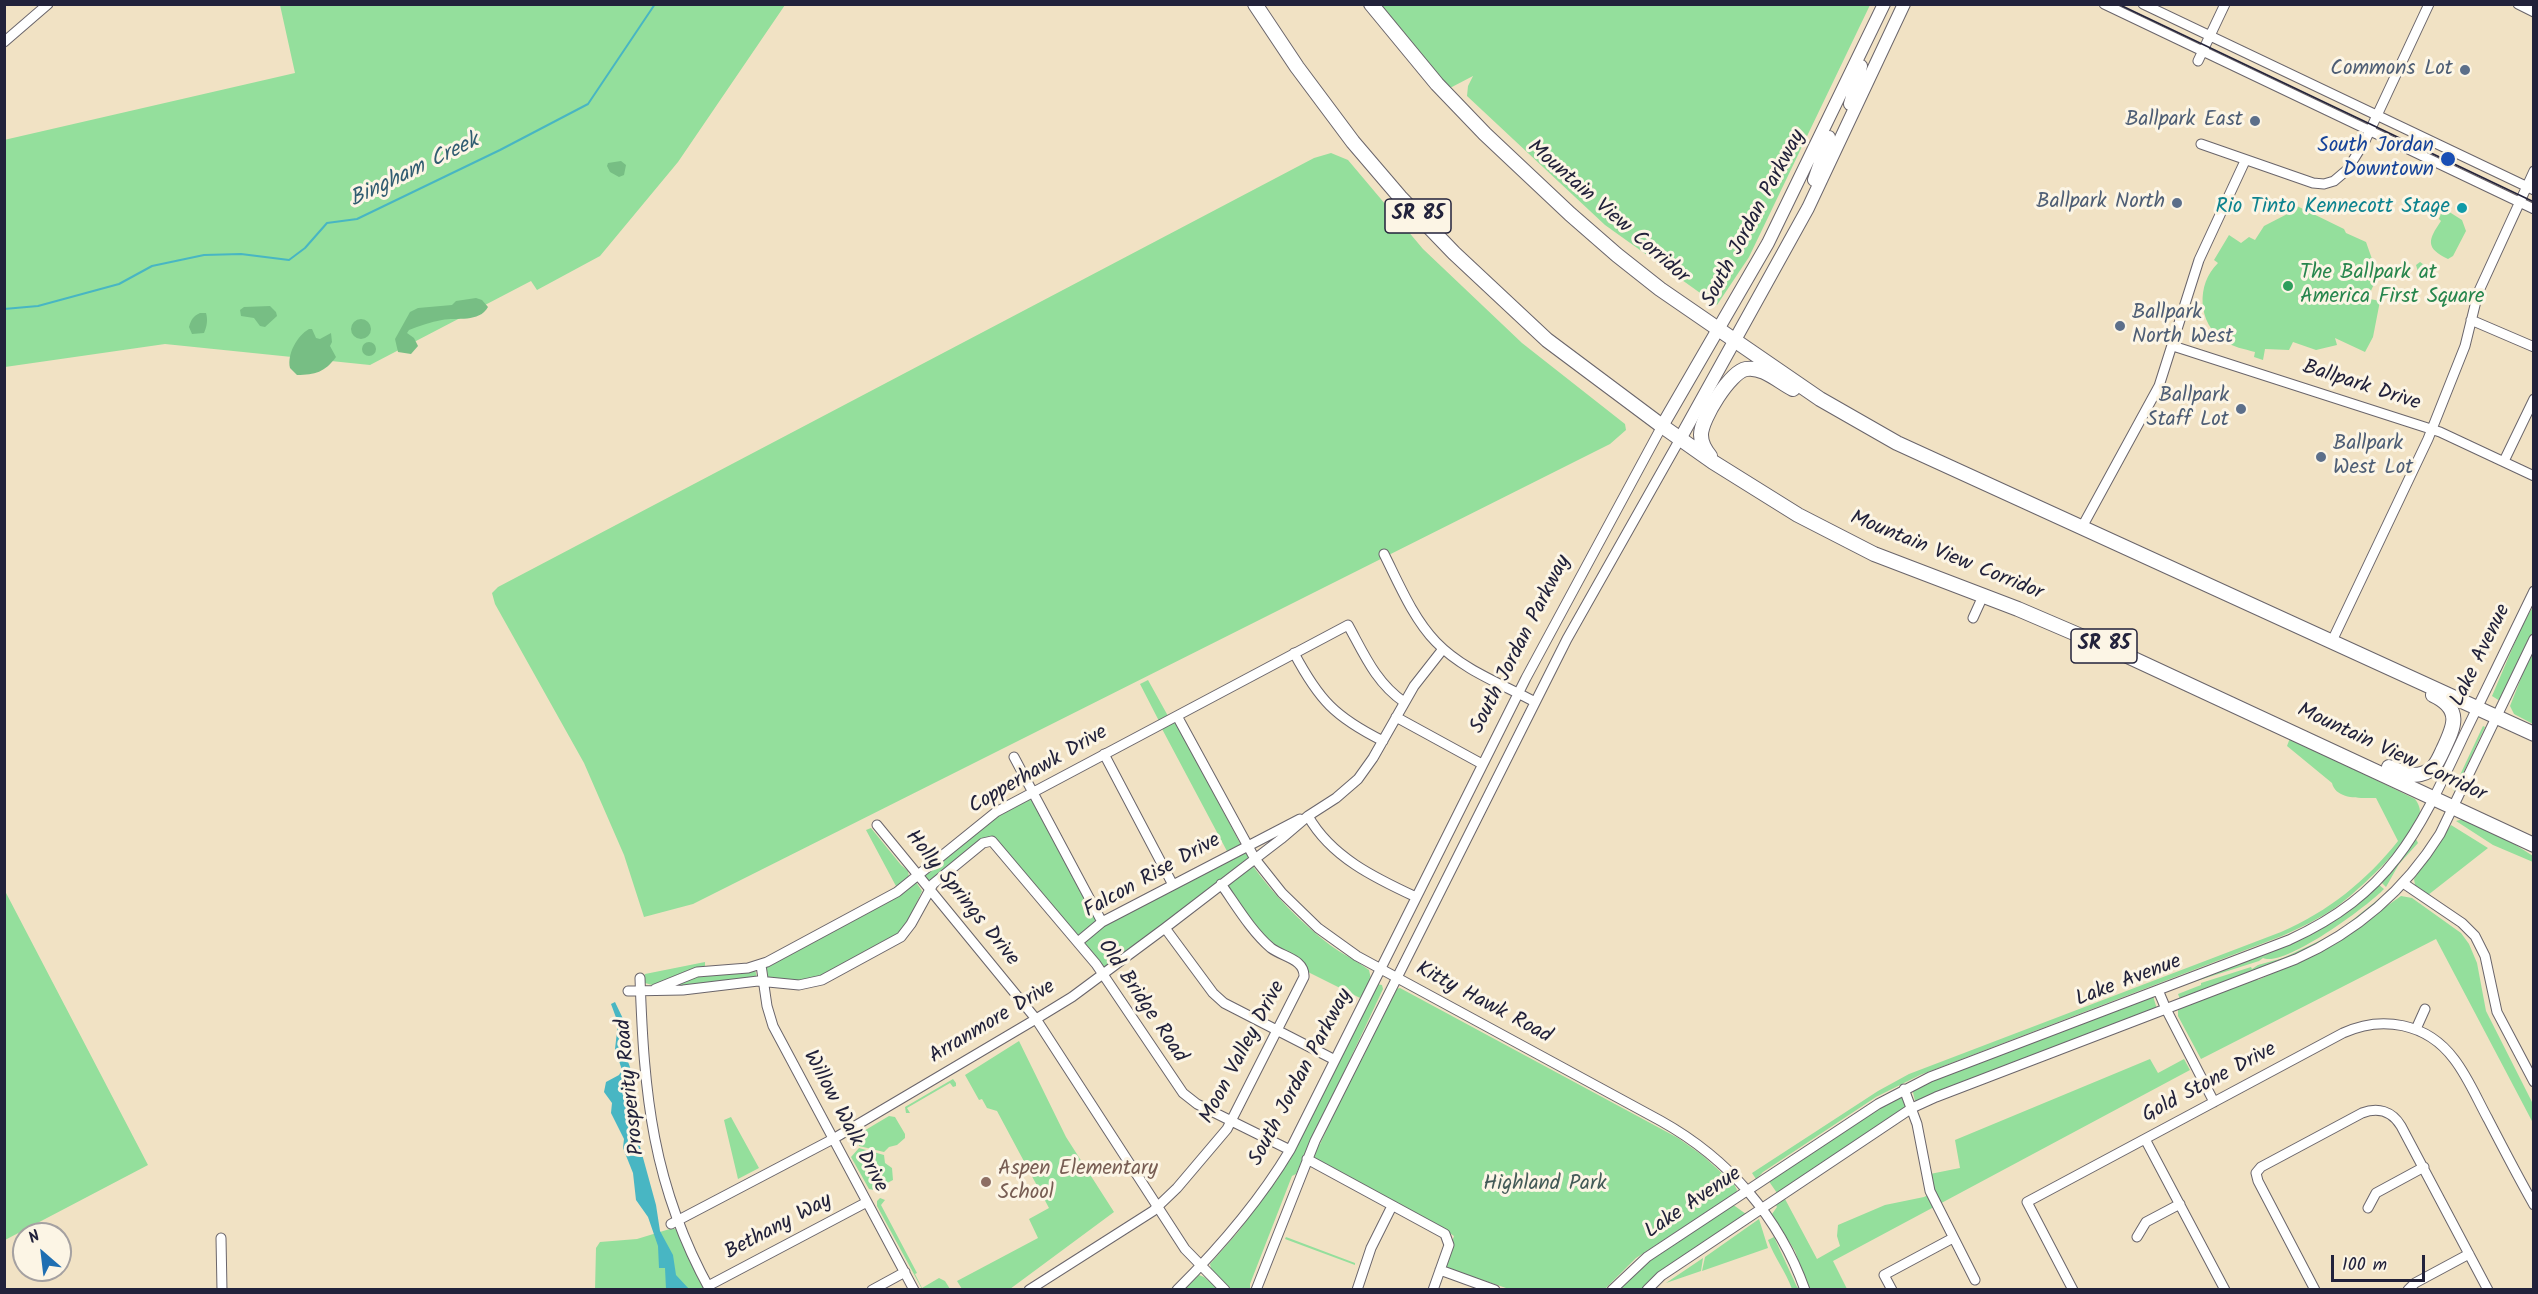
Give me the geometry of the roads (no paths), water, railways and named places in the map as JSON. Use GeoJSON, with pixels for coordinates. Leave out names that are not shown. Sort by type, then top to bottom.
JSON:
{"type":"FeatureCollection","features":[{"type":"Feature","properties":{"kind":"highway","name":"Mountain View Corridor"},"geometry":{"type":"LineString","coordinates":[[1255,4],[1297,67],[1353,142],[1400,197],[1454,254],[1547,340],[1724,469],[1798,515],[1874,554],[2123,654],[2306,737],[2534,845]]}},
{"type":"Feature","properties":{"kind":"highway","name":"Mountain View Corridor"},"geometry":{"type":"LineString","coordinates":[[1371,4],[1437,84],[1561,206],[1651,282],[1820,399],[1897,442],[2534,734]]}},
{"type":"Feature","properties":{"kind":"highway"},"geometry":{"type":"LineString","coordinates":[[1724,469],[1705,450],[1701,431],[1728,381],[1735,374],[1744,370],[1758,370],[1787,386],[1820,399]]}},
{"type":"Feature","properties":{"kind":"highway"},"geometry":{"type":"LineString","coordinates":[[2265,611],[2316,641],[2440,698],[2450,708],[2454,721],[2453,730],[2437,763],[2420,775],[2405,774],[2306,737]]}},
{"type":"Feature","properties":{"kind":"main road","name":"South Jordan Parkway"},"geometry":{"type":"LineString","coordinates":[[1680,439],[1808,208],[1869,36],[1884,4]]}},
{"type":"Feature","properties":{"kind":"main road","name":"South Jordan Parkway"},"geometry":{"type":"LineString","coordinates":[[1662,426],[1839,122],[1904,4]]}},
{"type":"Feature","properties":{"kind":"street"},"geometry":{"type":"LineString","coordinates":[[4,42],[48,4]]}},
{"type":"Feature","properties":{"kind":"street"},"geometry":{"type":"LineString","coordinates":[[2104,4],[2201,56],[2369,130],[2534,209]]}},
{"type":"Feature","properties":{"kind":"street"},"geometry":{"type":"LineString","coordinates":[[2143,4],[2530,188]]}},
{"type":"Feature","properties":{"kind":"street"},"geometry":{"type":"LineString","coordinates":[[2201,56],[2225,4]]}},
{"type":"Feature","properties":{"kind":"street"},"geometry":{"type":"LineString","coordinates":[[2201,144],[2313,183],[2330,183],[2338,179],[2347,170],[2369,130],[2428,4]]}},
{"type":"Feature","properties":{"kind":"street"},"geometry":{"type":"LineString","coordinates":[[2518,4],[2534,12]]}},
{"type":"Feature","properties":{"kind":"street"},"geometry":{"type":"LineString","coordinates":[[2082,527],[2152,401],[2173,346],[2199,260],[2245,160]]}},
{"type":"Feature","properties":{"kind":"street"},"geometry":{"type":"LineString","coordinates":[[2332,641],[2432,429],[2465,346],[2478,293],[2520,202],[2530,188],[2534,171]]}},
{"type":"Feature","properties":{"kind":"street"},"geometry":{"type":"LineString","coordinates":[[2471,320],[2534,347]]}},
{"type":"Feature","properties":{"kind":"street","name":"Ballpark Drive"},"geometry":{"type":"LineString","coordinates":[[2173,346],[2432,429],[2534,476]]}},
{"type":"Feature","properties":{"kind":"street"},"geometry":{"type":"LineString","coordinates":[[2504,462],[2534,399]]}},
{"type":"Feature","properties":{"kind":"street","name":"South Jordan Parkway"},"geometry":{"type":"LineString","coordinates":[[1177,1290],[1239,1225],[1265,1190],[1290,1150],[1518,693],[1572,589],[1662,426]]}},
{"type":"Feature","properties":{"kind":"street","name":"South Jordan Parkway"},"geometry":{"type":"LineString","coordinates":[[1256,1290],[1307,1159],[1397,978],[1588,597],[1680,439]]}},
{"type":"Feature","properties":{"kind":"street"},"geometry":{"type":"LineString","coordinates":[[1384,554],[1418,618],[1443,649],[1462,663],[1535,702]]}},
{"type":"Feature","properties":{"kind":"street"},"geometry":{"type":"LineString","coordinates":[[1972,618],[1983,596]]}},
{"type":"Feature","properties":{"kind":"street","name":"Lake Avenue"},"geometry":{"type":"LineString","coordinates":[[1612,1290],[1640,1262],[1904,1089],[2289,940],[2325,922],[2344,909],[2395,861],[2422,823],[2532,596]]}},
{"type":"Feature","properties":{"kind":"street","name":"Copperhawk Drive"},"geometry":{"type":"LineString","coordinates":[[655,989],[697,972],[761,965],[893,895],[986,819],[1348,625],[1377,677],[1389,691],[1404,702]]}},
{"type":"Feature","properties":{"kind":"street","name":"Lake Avenue"},"geometry":{"type":"LineString","coordinates":[[1647,1290],[1661,1276],[1912,1108],[1947,1092],[2316,949],[2356,925],[2403,883],[2433,846],[2454,808],[2534,639]]}},
{"type":"Feature","properties":{"kind":"street","name":"Arranmore Drive"},"geometry":{"type":"LineString","coordinates":[[674,1222],[833,1138],[1036,1019],[1165,927],[1308,816],[1336,798],[1358,778],[1383,741],[1404,702],[1443,649]]}},
{"type":"Feature","properties":{"kind":"street"},"geometry":{"type":"LineString","coordinates":[[1294,653],[1312,686],[1331,709],[1354,726],[1383,741]]}},
{"type":"Feature","properties":{"kind":"street","name":"Kitty Hawk Road"},"geometry":{"type":"LineString","coordinates":[[1176,716],[1246,846],[1282,893],[1318,928],[1357,956],[1673,1128],[1707,1151],[1762,1208],[1785,1243],[1805,1290]]}},
{"type":"Feature","properties":{"kind":"street"},"geometry":{"type":"LineString","coordinates":[[1396,717],[1482,764]]}},
{"type":"Feature","properties":{"kind":"street"},"geometry":{"type":"LineString","coordinates":[[1104,754],[1173,885]]}},
{"type":"Feature","properties":{"kind":"street"},"geometry":{"type":"LineString","coordinates":[[1014,757],[1102,922]]}},
{"type":"Feature","properties":{"kind":"street"},"geometry":{"type":"LineString","coordinates":[[1308,816],[1319,833],[1338,852],[1376,877],[1416,897]]}},
{"type":"Feature","properties":{"kind":"street","name":"Arranmore Drive"},"geometry":{"type":"LineString","coordinates":[[1246,846],[1308,816]]}},
{"type":"Feature","properties":{"kind":"street","name":"Holly Springs Drive"},"geometry":{"type":"LineString","coordinates":[[877,825],[1036,1019],[1185,1249],[1225,1290]]}},
{"type":"Feature","properties":{"kind":"street","name":"Copperhawk Drive"},"geometry":{"type":"LineString","coordinates":[[628,991],[683,990],[763,981],[800,985],[817,982],[892,943],[911,924],[929,889],[983,843],[990,841]]}},
{"type":"Feature","properties":{"kind":"street","name":"Old Bridge Road"},"geometry":{"type":"LineString","coordinates":[[990,841],[996,843],[1103,973],[1179,1088],[1197,1104],[1290,1150]]}},
{"type":"Feature","properties":{"kind":"street","name":"Falcon Rise Drive"},"geometry":{"type":"LineString","coordinates":[[1078,942],[1102,922],[1246,846]]}},
{"type":"Feature","properties":{"kind":"street"},"geometry":{"type":"LineString","coordinates":[[2403,883],[2467,927],[2479,941],[2485,956],[2497,1012],[2534,1082]]}},
{"type":"Feature","properties":{"kind":"street","name":"Moon Valley Drive"},"geometry":{"type":"LineString","coordinates":[[1029,1290],[1158,1208],[1232,1121],[1304,977],[1304,969],[1300,963],[1282,955],[1266,943],[1221,884]]}},
{"type":"Feature","properties":{"kind":"street"},"geometry":{"type":"LineString","coordinates":[[1165,927],[1218,999],[1229,1007],[1335,1060]]}},
{"type":"Feature","properties":{"kind":"street","name":"Willow Walk Drive"},"geometry":{"type":"LineString","coordinates":[[761,965],[767,1006],[773,1026],[914,1290]]}},
{"type":"Feature","properties":{"kind":"street","name":"Prosperity Road"},"geometry":{"type":"LineString","coordinates":[[640,978],[651,1129],[674,1222],[709,1288]]}},
{"type":"Feature","properties":{"kind":"street"},"geometry":{"type":"LineString","coordinates":[[2158,990],[2214,1102]]}},
{"type":"Feature","properties":{"kind":"street"},"geometry":{"type":"LineString","coordinates":[[2416,1029],[2426,1009]]}},
{"type":"Feature","properties":{"kind":"street","name":"Gold Stone Drive"},"geometry":{"type":"LineString","coordinates":[[2073,1290],[2027,1202],[2359,1027],[2385,1023],[2416,1029],[2441,1044],[2458,1063],[2534,1205]]}},
{"type":"Feature","properties":{"kind":"street"},"geometry":{"type":"LineString","coordinates":[[1904,1089],[1917,1124],[1927,1184],[1975,1280]]}},
{"type":"Feature","properties":{"kind":"street"},"geometry":{"type":"LineString","coordinates":[[2315,1290],[2258,1181],[2256,1173],[2261,1167],[2332,1129],[2362,1113],[2374,1110],[2388,1113],[2399,1122],[2488,1290]]}},
{"type":"Feature","properties":{"kind":"street"},"geometry":{"type":"LineString","coordinates":[[2145,1139],[2225,1290]]}},
{"type":"Feature","properties":{"kind":"street"},"geometry":{"type":"LineString","coordinates":[[1307,1159],[1443,1232],[1448,1238],[1449,1245],[1433,1290]]}},
{"type":"Feature","properties":{"kind":"street"},"geometry":{"type":"LineString","coordinates":[[2368,1208],[2376,1193],[2424,1167]]}},
{"type":"Feature","properties":{"kind":"street","name":"Bethany Way"},"geometry":{"type":"LineString","coordinates":[[709,1288],[867,1202]]}},
{"type":"Feature","properties":{"kind":"street"},"geometry":{"type":"LineString","coordinates":[[2137,1237],[2146,1222],[2180,1204]]}},
{"type":"Feature","properties":{"kind":"street"},"geometry":{"type":"LineString","coordinates":[[1357,1290],[1371,1248],[1392,1206]]}},
{"type":"Feature","properties":{"kind":"street"},"geometry":{"type":"LineString","coordinates":[[1892,1290],[1884,1275],[1953,1238]]}},
{"type":"Feature","properties":{"kind":"street"},"geometry":{"type":"LineString","coordinates":[[221,1244],[222,1290]]}},
{"type":"Feature","properties":{"kind":"street"},"geometry":{"type":"LineString","coordinates":[[2408,1290],[2415,1283],[2469,1254]]}},
{"type":"Feature","properties":{"kind":"street"},"geometry":{"type":"LineString","coordinates":[[1440,1270],[1496,1290]]}},
{"type":"Feature","properties":{"kind":"street"},"geometry":{"type":"LineString","coordinates":[[872,1290],[905,1272]]}},
{"type":"Feature","properties":{"kind":"water"},"geometry":{"type":"Polygon","coordinates":[[[615,1002],[626,1025],[622,1045],[631,1070],[627,1099],[630,1121],[639,1143],[656,1205],[660,1231],[673,1255],[676,1275],[689,1289],[666,1289],[665,1268],[659,1268],[658,1246],[648,1217],[636,1200],[633,1173],[623,1148],[624,1139],[611,1113],[612,1103],[604,1092],[606,1082],[619,1075],[622,1070],[615,1049],[618,1023],[611,1004],[615,1002]]]}},
{"type":"Feature","properties":{"kind":"waterway","name":"Bingham Creek"},"geometry":{"type":"LineString","coordinates":[[4,309],[38,306],[119,284],[152,266],[204,255],[241,254],[289,260],[305,248],[327,223],[357,219],[500,150],[588,104],[655,4]]}},
{"type":"Feature","properties":{"kind":"tram line"},"geometry":{"type":"LineString","coordinates":[[2118,4],[2534,202]]}},
{"type":"Feature","properties":{"kind":"place","name":"Commons Lot"},"geometry":{"type":"Point","coordinates":[2465,70]}},
{"type":"Feature","properties":{"kind":"place","name":"Ballpark East"},"geometry":{"type":"Point","coordinates":[2255,121]}},
{"type":"Feature","properties":{"kind":"place","name":"South Jordan Downtown"},"geometry":{"type":"Point","coordinates":[2448,159]}},
{"type":"Feature","properties":{"kind":"place","name":"Ballpark North"},"geometry":{"type":"Point","coordinates":[2177,203]}},
{"type":"Feature","properties":{"kind":"place","name":"Rio Tinto Kennecott Stage"},"geometry":{"type":"Point","coordinates":[2462,208]}},
{"type":"Feature","properties":{"kind":"place","name":"The Ballpark at America First Square"},"geometry":{"type":"Point","coordinates":[2288,286]}},
{"type":"Feature","properties":{"kind":"place","name":"Ballpark North West"},"geometry":{"type":"Point","coordinates":[2120,326]}},
{"type":"Feature","properties":{"kind":"place","name":"Ballpark Staff Lot"},"geometry":{"type":"Point","coordinates":[2241,409]}},
{"type":"Feature","properties":{"kind":"place","name":"Ballpark West Lot"},"geometry":{"type":"Point","coordinates":[2321,457]}},
{"type":"Feature","properties":{"kind":"place","name":"Aspen Elementary School"},"geometry":{"type":"Point","coordinates":[986,1182]}},
{"type":"Feature","properties":{"kind":"park label","name":"Highland Park"},"geometry":{"type":"Point","coordinates":[1545,1185]}}]}
